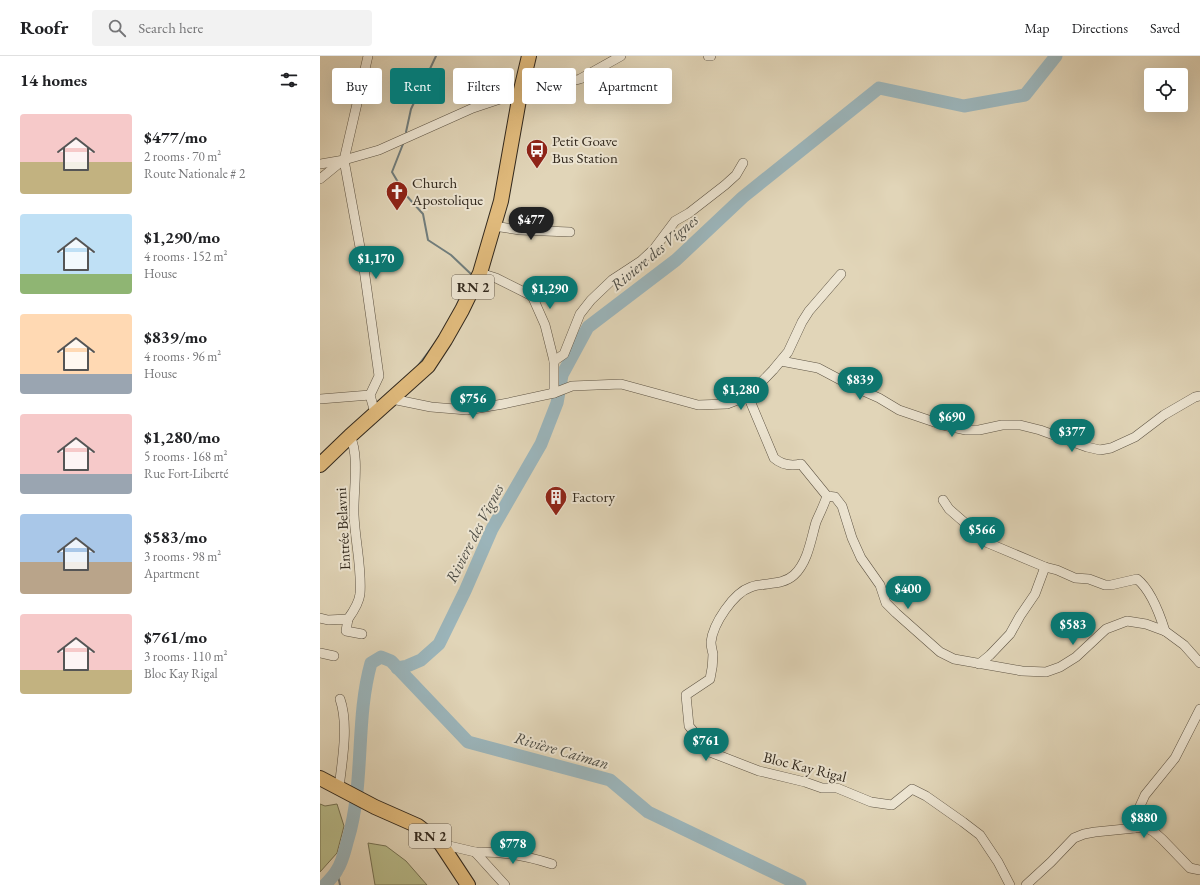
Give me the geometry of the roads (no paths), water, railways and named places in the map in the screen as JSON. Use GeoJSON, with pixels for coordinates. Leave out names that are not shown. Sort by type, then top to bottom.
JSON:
{"type":"FeatureCollection","features":[{"type":"Feature","properties":{"kind":"main road","name":"RN 2"},"geometry":{"type":"LineString","coordinates":[[320,465],[428,366],[462,310],[480,273],[501,201],[520,94],[529,56]]}},
{"type":"Feature","properties":{"kind":"main road","name":"RN 2"},"geometry":{"type":"LineString","coordinates":[[320,778],[376,807],[418,826],[441,844],[468,885]]}},
{"type":"Feature","properties":{"kind":"street"},"geometry":{"type":"LineString","coordinates":[[368,56],[344,160],[364,269],[379,376],[370,396],[375,413]]}},
{"type":"Feature","properties":{"kind":"street"},"geometry":{"type":"LineString","coordinates":[[320,164],[344,160],[379,150],[473,108],[500,99],[580,79],[621,56]]}},
{"type":"Feature","properties":{"kind":"street"},"geometry":{"type":"LineString","coordinates":[[320,179],[344,160]]}},
{"type":"Feature","properties":{"kind":"street"},"geometry":{"type":"LineString","coordinates":[[554,361],[564,354],[580,314],[595,296],[612,280],[641,261],[654,249],[675,221],[690,213],[725,185],[736,174],[743,163]]}},
{"type":"Feature","properties":{"kind":"street"},"geometry":{"type":"LineString","coordinates":[[494,226],[520,230],[570,232]]}},
{"type":"Feature","properties":{"kind":"street"},"geometry":{"type":"LineString","coordinates":[[480,273],[496,278],[530,295],[533,298],[545,325],[554,361],[554,394]]}},
{"type":"Feature","properties":{"kind":"street"},"geometry":{"type":"LineString","coordinates":[[392,399],[431,407],[467,410],[554,394],[572,386],[621,384],[698,405],[727,404],[748,396],[781,361],[788,352],[802,322],[809,311],[841,274]]}},
{"type":"Feature","properties":{"kind":"street"},"geometry":{"type":"LineString","coordinates":[[781,361],[818,368],[879,398],[899,410],[943,425],[966,430],[979,430],[1002,425],[1020,426],[1040,430],[1087,447],[1100,450],[1111,448],[1135,437],[1164,415],[1194,397],[1200,396]]}},
{"type":"Feature","properties":{"kind":"street"},"geometry":{"type":"LineString","coordinates":[[320,399],[370,396]]}},
{"type":"Feature","properties":{"kind":"street"},"geometry":{"type":"LineString","coordinates":[[748,396],[774,458],[779,463],[794,466],[801,464],[827,496],[835,497],[842,506],[861,558],[880,585],[886,603],[940,652],[954,659],[979,664],[1022,671],[1046,672],[1060,668],[1076,657],[1106,629],[1127,620],[1146,624],[1165,631],[1184,645],[1200,663]]}},
{"type":"Feature","properties":{"kind":"street","name":"Entrée Belavni"},"geometry":{"type":"LineString","coordinates":[[348,619],[354,611],[360,596],[359,557],[354,515],[355,453],[353,441],[350,436]]}},
{"type":"Feature","properties":{"kind":"street","name":"Bloc Kay Rigal"},"geometry":{"type":"LineString","coordinates":[[827,496],[817,520],[805,559],[794,575],[783,582],[750,587],[733,600],[722,615],[714,630],[711,643],[713,655],[710,679],[686,695],[689,726],[710,752],[759,772],[805,782],[822,788],[837,788],[871,802],[892,805],[912,789],[926,796],[980,836],[998,862],[1010,885]]}},
{"type":"Feature","properties":{"kind":"street"},"geometry":{"type":"LineString","coordinates":[[943,500],[949,509],[988,543],[1045,567],[1057,570],[1075,578],[1089,579],[1105,585],[1137,579],[1160,614],[1165,631]]}},
{"type":"Feature","properties":{"kind":"street"},"geometry":{"type":"LineString","coordinates":[[979,664],[990,656],[1010,634],[1035,594],[1045,567]]}},
{"type":"Feature","properties":{"kind":"street"},"geometry":{"type":"LineString","coordinates":[[320,618],[328,620],[348,619],[346,631],[362,634]]}},
{"type":"Feature","properties":{"kind":"street"},"geometry":{"type":"LineString","coordinates":[[320,653],[334,656]]}},
{"type":"Feature","properties":{"kind":"street"},"geometry":{"type":"LineString","coordinates":[[340,699],[344,724],[340,789]]}},
{"type":"Feature","properties":{"kind":"street"},"geometry":{"type":"LineString","coordinates":[[1134,828],[1145,794],[1175,758],[1200,709]]}},
{"type":"Feature","properties":{"kind":"street"},"geometry":{"type":"LineString","coordinates":[[1026,885],[1074,838],[1095,832],[1145,827],[1162,839],[1190,868],[1200,870]]}},
{"type":"Feature","properties":{"kind":"street"},"geometry":{"type":"LineString","coordinates":[[441,844],[475,852],[490,851],[515,854],[552,864]]}},
{"type":"Feature","properties":{"kind":"street"},"geometry":{"type":"LineString","coordinates":[[475,852],[505,885]]}},
{"type":"Feature","properties":{"kind":"waterway"},"geometry":{"type":"LineString","coordinates":[[406,132],[411,109],[436,56]]}},
{"type":"Feature","properties":{"kind":"waterway","name":"Riviere des Vignes"},"geometry":{"type":"LineString","coordinates":[[397,668],[407,666],[421,660],[439,644],[465,591],[492,529],[541,444],[557,403],[562,375],[588,327],[676,260],[743,197],[879,88],[964,106],[1025,95],[1056,56]]}},
{"type":"Feature","properties":{"kind":"waterway"},"geometry":{"type":"LineString","coordinates":[[403,144],[392,172],[405,194],[423,214],[428,240],[451,255],[472,275],[471,277]]}},
{"type":"Feature","properties":{"kind":"waterway"},"geometry":{"type":"LineString","coordinates":[[417,367],[436,342]]}},
{"type":"Feature","properties":{"kind":"waterway","name":"Rivière Caiman"},"geometry":{"type":"LineString","coordinates":[[325,885],[339,866],[344,855],[348,839],[357,795],[361,729],[366,685],[371,663],[381,657],[391,661],[468,742],[610,780],[648,812],[800,885]]}},
{"type":"Feature","properties":{"kind":"waterway","name":"Riviere des Vignes"},"geometry":{"type":"LineString","coordinates":[[337,871],[340,885]]}},
{"type":"Feature","properties":{"kind":"place","name":"Petit Goave Bus Station"},"geometry":{"type":"Point","coordinates":[537,170]}},
{"type":"Feature","properties":{"kind":"place","name":"Church Apostolique"},"geometry":{"type":"Point","coordinates":[397,212]}},
{"type":"Feature","properties":{"kind":"place","name":"Factory"},"geometry":{"type":"Point","coordinates":[556,516]}}]}
